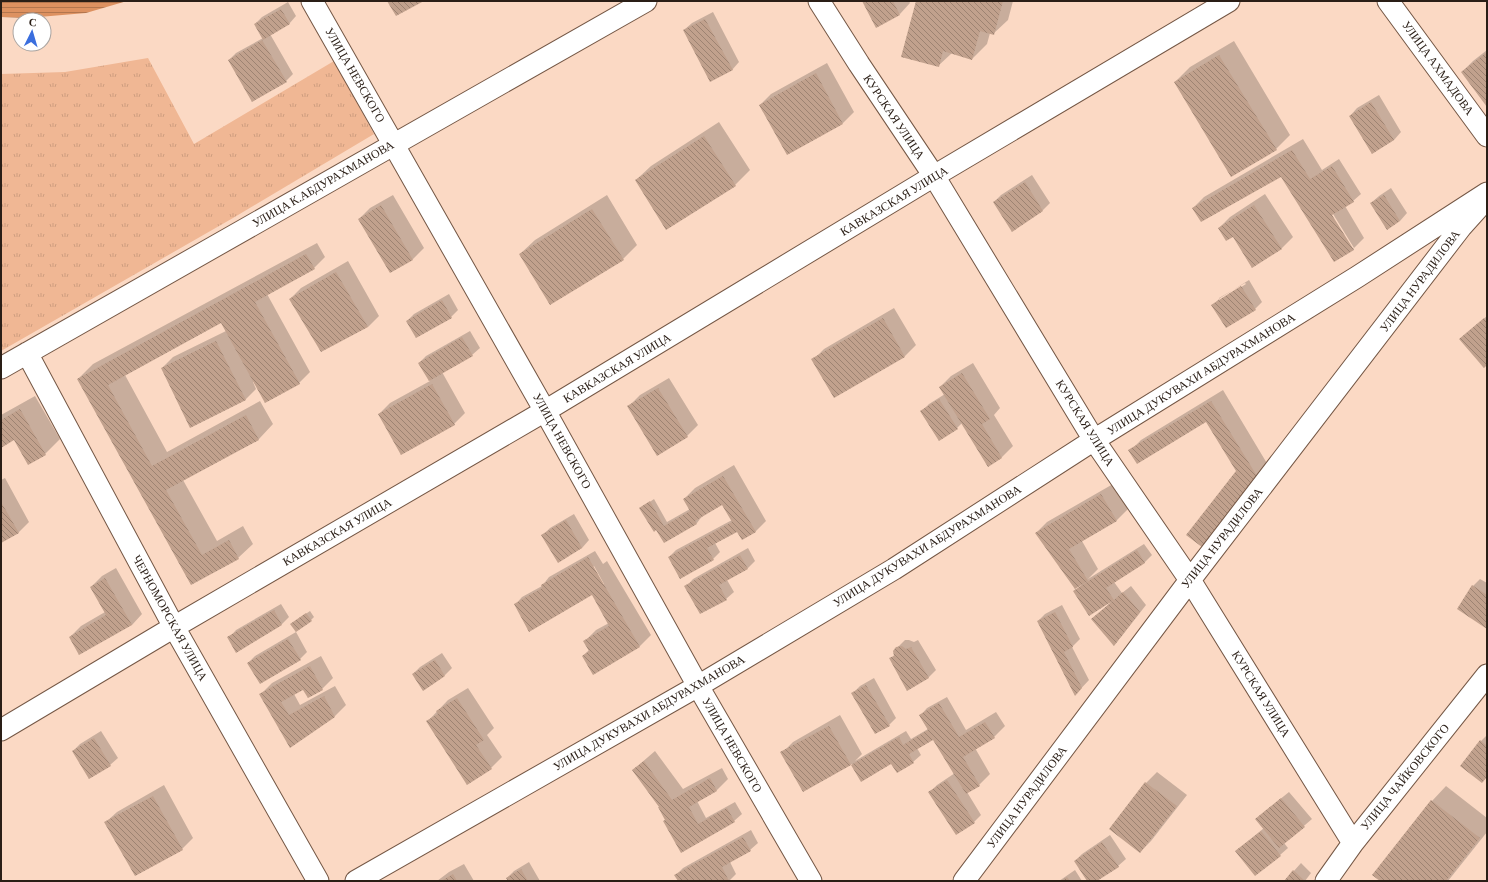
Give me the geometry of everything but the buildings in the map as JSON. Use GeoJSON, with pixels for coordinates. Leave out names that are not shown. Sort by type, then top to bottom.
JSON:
{"type":"FeatureCollection","features":[{"type":"Feature","properties":{"kind":"street","name":"УЛИЦА НЕВСКОГО"},"geometry":{"type":"LineString","coordinates":[[312,1],[545,411],[698,686],[811,881]]}},
{"type":"Feature","properties":{"kind":"street","name":"УЛИЦА К.АБДУРАХМАНОВА"},"geometry":{"type":"LineString","coordinates":[[1,368],[646,1]]}},
{"type":"Feature","properties":{"kind":"street","name":"КУРСКАЯ УЛИЦА"},"geometry":{"type":"LineString","coordinates":[[819,1],[934,176],[1094,440],[1190,580],[1353,843]]}},
{"type":"Feature","properties":{"kind":"street","name":"КАВКАЗСКАЯ УЛИЦА"},"geometry":{"type":"LineString","coordinates":[[1,730],[174,627],[545,411],[934,176],[1229,1]]}},
{"type":"Feature","properties":{"kind":"street","name":"УЛИЦА АХМАДОВА"},"geometry":{"type":"LineString","coordinates":[[1388,1],[1487,136]]}},
{"type":"Feature","properties":{"kind":"street","name":"УЛИЦА ДУКУВАХИ АБДУРАХМАНОВА"},"geometry":{"type":"LineString","coordinates":[[356,881],[698,686],[894,569],[1094,440],[1357,277],[1487,193]]}},
{"type":"Feature","properties":{"kind":"street","name":"УЛИЦА НУРАДИЛОВА"},"geometry":{"type":"LineString","coordinates":[[964,881],[1190,580],[1461,227],[1487,200]]}},
{"type":"Feature","properties":{"kind":"street","name":"ЧЕРНОМОРСКАЯ УЛИЦА"},"geometry":{"type":"LineString","coordinates":[[27,353],[174,627],[318,881]]}},
{"type":"Feature","properties":{"kind":"street","name":"УЛИЦА ЧАЙКОВСКОГО"},"geometry":{"type":"LineString","coordinates":[[1326,881],[1353,843],[1487,674]]}},
{"type":"Feature","properties":{"kind":"green space"},"geometry":{"type":"Polygon","coordinates":[[[148,58],[194,144],[334,61],[374,134],[233,218],[1,351],[1,74],[65,72],[148,58]]]}},
{"type":"Feature","properties":{"kind":"shaded area"},"geometry":{"type":"Polygon","coordinates":[[[1,1],[127,1],[86,13],[52,16],[52,12],[12,12],[12,17],[1,17],[1,1]]]}}]}
